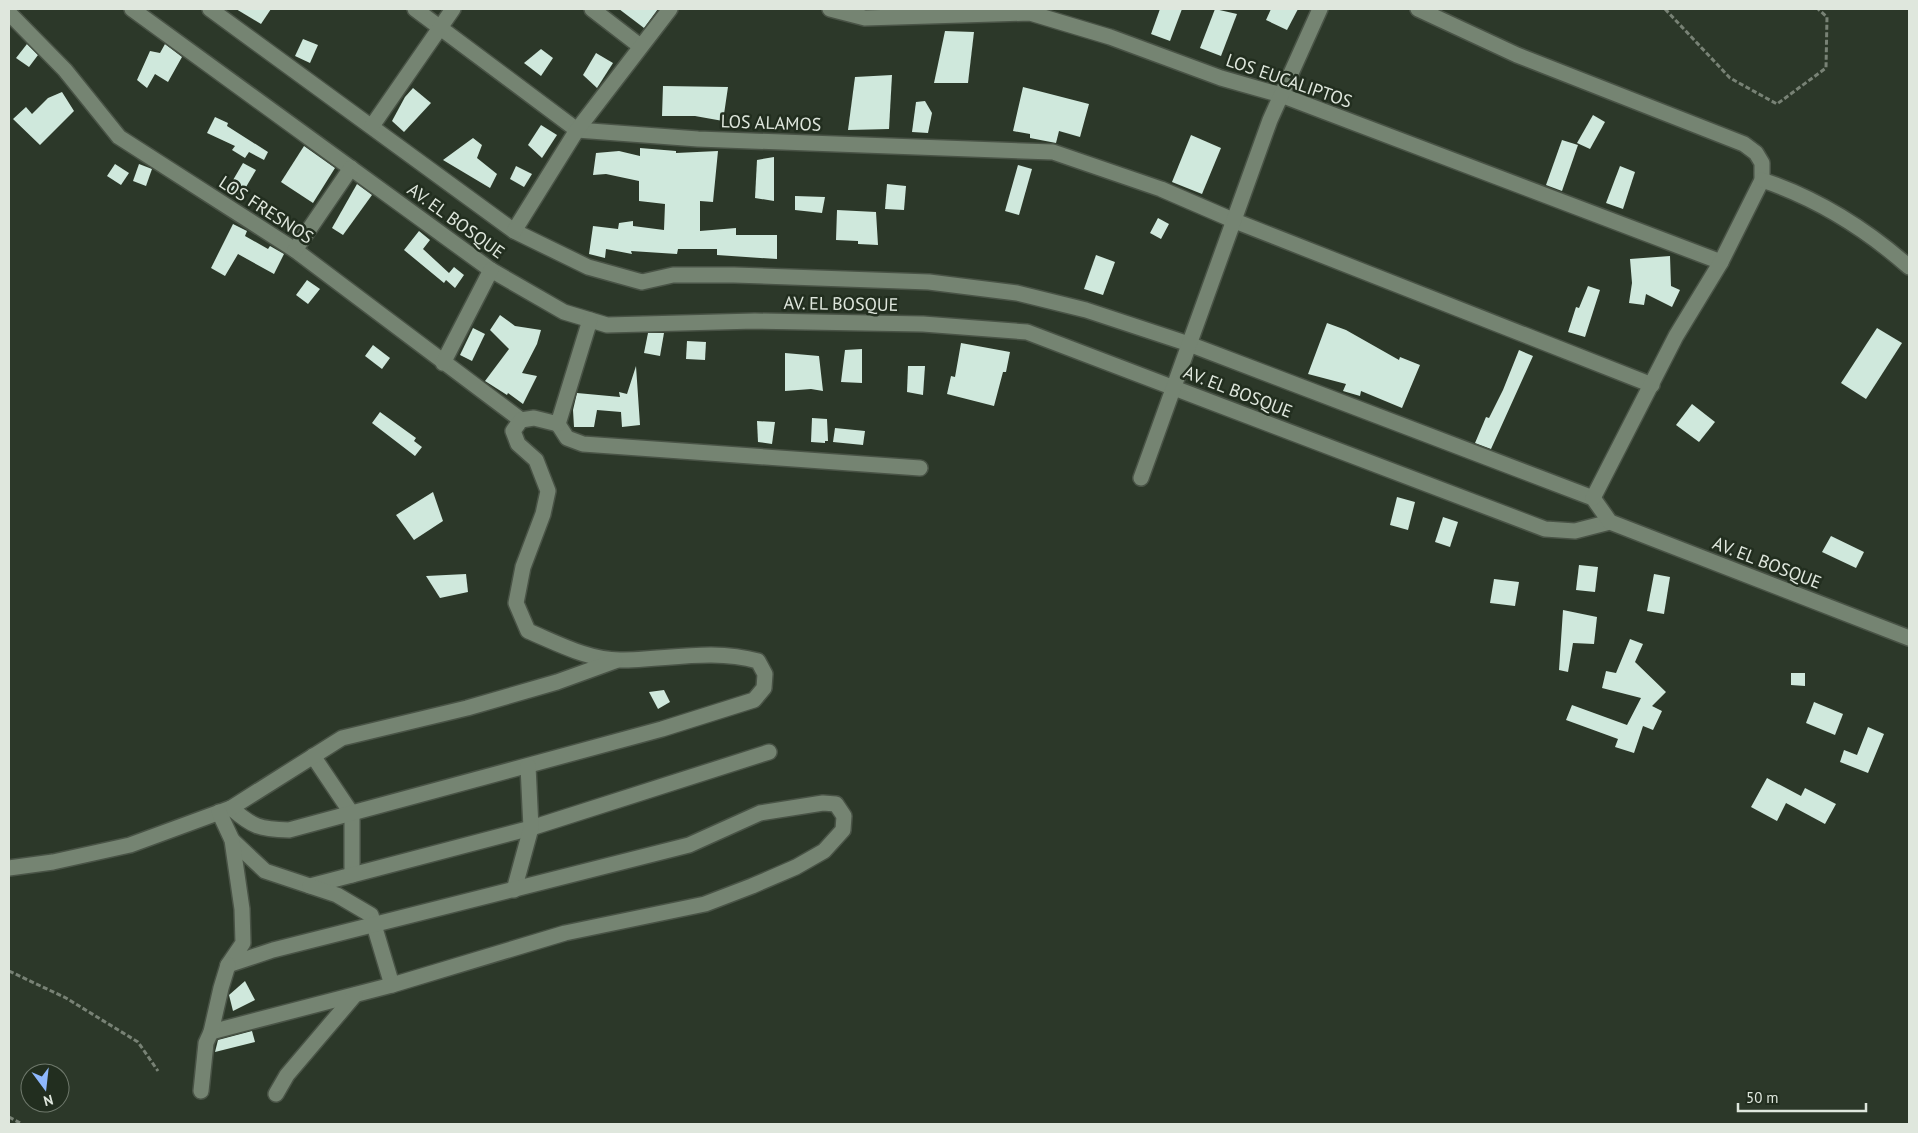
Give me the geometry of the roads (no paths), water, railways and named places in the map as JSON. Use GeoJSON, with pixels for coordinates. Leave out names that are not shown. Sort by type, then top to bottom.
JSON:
{"type":"FeatureCollection","features":[{"type":"Feature","properties":{"kind":"street","name":"AV. EL BOSQUE"},"geometry":{"type":"LineString","coordinates":[[132,9],[491,270],[564,312],[607,325],[755,321],[923,324],[1027,332],[1545,528],[1575,530],[1610,522],[1909,638]]}},
{"type":"Feature","properties":{"kind":"street","name":"AV. EL BOSQUE"},"geometry":{"type":"LineString","coordinates":[[210,9],[514,231],[588,267],[642,282],[673,275],[734,275],[928,282],[1017,293],[1086,310],[1189,344],[1593,498]]}},
{"type":"Feature","properties":{"kind":"street"},"geometry":{"type":"LineString","coordinates":[[415,9],[576,130]]}},
{"type":"Feature","properties":{"kind":"street"},"geometry":{"type":"LineString","coordinates":[[372,126],[453,9]]}},
{"type":"Feature","properties":{"kind":"street"},"geometry":{"type":"LineString","coordinates":[[592,9],[640,46]]}},
{"type":"Feature","properties":{"kind":"street"},"geometry":{"type":"LineString","coordinates":[[514,231],[576,130],[670,9]]}},
{"type":"Feature","properties":{"kind":"street","name":"LOS EUCALIPTOS"},"geometry":{"type":"LineString","coordinates":[[830,9],[865,18],[1030,13],[1110,36],[1221,78],[1281,96],[1721,262]]}},
{"type":"Feature","properties":{"kind":"street"},"geometry":{"type":"LineString","coordinates":[[1141,478],[1172,387],[1281,96],[1320,9]]}},
{"type":"Feature","properties":{"kind":"street"},"geometry":{"type":"LineString","coordinates":[[1418,9],[1518,55],[1744,144],[1756,153],[1762,163],[1762,180],[1721,262],[1676,336],[1593,498],[1610,522]]}},
{"type":"Feature","properties":{"kind":"street","name":"LOS FRESNOS"},"geometry":{"type":"LineString","coordinates":[[9,13],[65,70],[119,138],[295,250],[443,363],[522,420]]}},
{"type":"Feature","properties":{"kind":"street","name":"LOS ALAMOS"},"geometry":{"type":"LineString","coordinates":[[576,130],[698,138],[1053,152],[1161,189],[1235,221],[1652,385]]}},
{"type":"Feature","properties":{"kind":"street"},"geometry":{"type":"LineString","coordinates":[[295,250],[351,168]]}},
{"type":"Feature","properties":{"kind":"street"},"geometry":{"type":"LineString","coordinates":[[1762,180],[1791,190],[1828,210],[1882,243],[1909,267]]}},
{"type":"Feature","properties":{"kind":"street"},"geometry":{"type":"LineString","coordinates":[[443,363],[491,270]]}},
{"type":"Feature","properties":{"kind":"street"},"geometry":{"type":"LineString","coordinates":[[558,424],[590,320]]}},
{"type":"Feature","properties":{"kind":"street"},"geometry":{"type":"LineString","coordinates":[[225,810],[264,830],[289,830],[662,729],[754,700],[764,688],[765,674],[758,661],[742,656],[696,655],[619,660],[593,657],[528,631],[516,603],[524,567],[543,514],[548,491],[536,460],[518,444],[513,431],[522,420],[534,418],[558,424],[567,438],[583,444],[920,468]]}},
{"type":"Feature","properties":{"kind":"street"},"geometry":{"type":"LineString","coordinates":[[9,868],[61,860],[130,845],[225,810],[342,738],[476,705],[557,682],[619,660]]}},
{"type":"Feature","properties":{"kind":"street"},"geometry":{"type":"LineString","coordinates":[[310,886],[531,828],[770,752]]}},
{"type":"Feature","properties":{"kind":"street"},"geometry":{"type":"LineString","coordinates":[[313,756],[352,814],[352,875]]}},
{"type":"Feature","properties":{"kind":"street"},"geometry":{"type":"LineString","coordinates":[[514,890],[531,828],[528,766]]}},
{"type":"Feature","properties":{"kind":"street"},"geometry":{"type":"LineString","coordinates":[[211,1032],[392,985],[565,933],[705,904],[796,867],[824,851],[843,830],[844,816],[836,804],[823,803],[760,813],[688,845],[272,950],[228,965]]}},
{"type":"Feature","properties":{"kind":"street"},"geometry":{"type":"LineString","coordinates":[[201,1091],[206,1042],[211,1032],[220,988],[228,965],[243,944],[242,909],[232,840],[225,810]]}},
{"type":"Feature","properties":{"kind":"street"},"geometry":{"type":"LineString","coordinates":[[232,840],[265,872],[337,895],[371,915],[392,985]]}},
{"type":"Feature","properties":{"kind":"street"},"geometry":{"type":"LineString","coordinates":[[276,1094],[287,1075],[355,995]]}}]}
